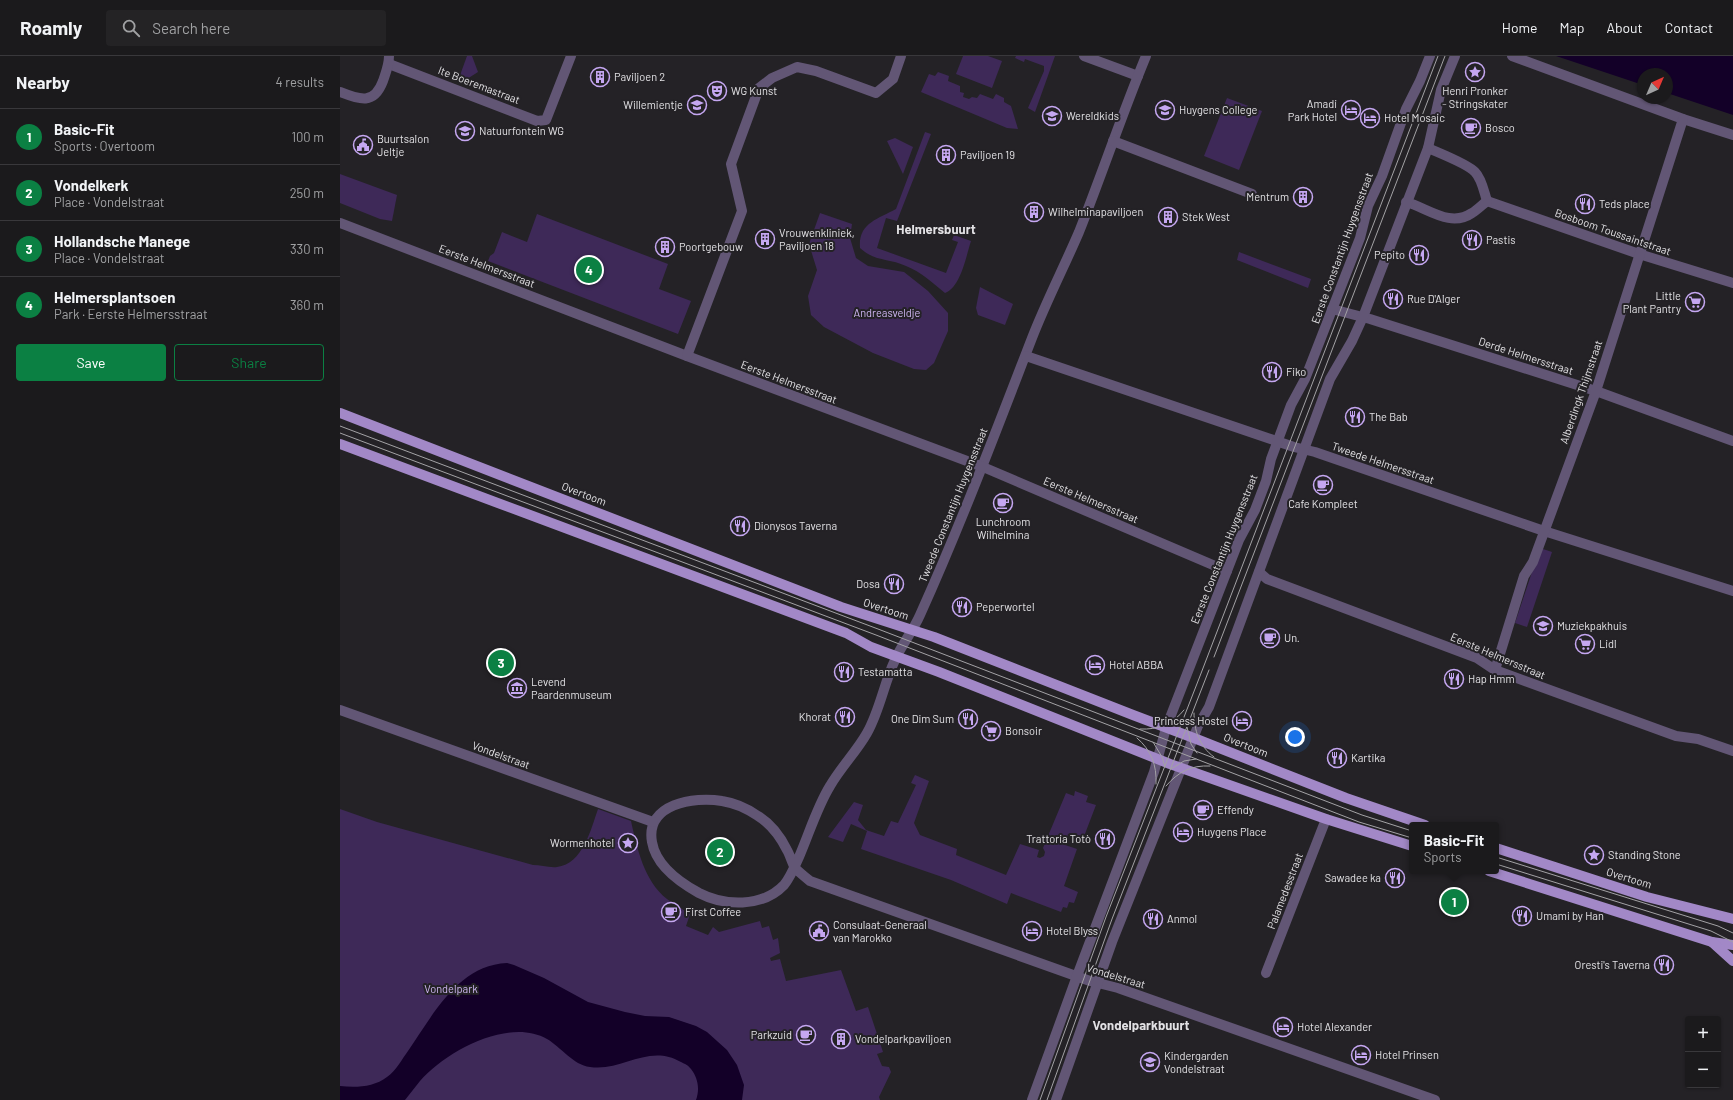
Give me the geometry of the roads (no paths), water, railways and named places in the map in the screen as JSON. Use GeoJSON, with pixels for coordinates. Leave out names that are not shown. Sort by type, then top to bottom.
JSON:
{"type":"FeatureCollection","features":[{"type":"Feature","properties":{"kind":"main road","name":"Overtoom"},"geometry":{"type":"LineString","coordinates":[[340,413],[841,607],[934,637],[1346,798],[1416,822]]}},
{"type":"Feature","properties":{"kind":"main road"},"geometry":{"type":"LineString","coordinates":[[340,444],[838,631],[871,647],[939,672],[1158,759],[1326,818],[1409,845]]}},
{"type":"Feature","properties":{"kind":"main road","name":"Overtoom"},"geometry":{"type":"LineString","coordinates":[[1499,849],[1646,897],[1733,918]]}},
{"type":"Feature","properties":{"kind":"main road"},"geometry":{"type":"LineString","coordinates":[[1498,874],[1712,942],[1733,946]]}},
{"type":"Feature","properties":{"kind":"main road"},"geometry":{"type":"LineString","coordinates":[[1712,942],[1733,960]]}},
{"type":"Feature","properties":{"kind":"street","name":"Ite Boeremastraat"},"geometry":{"type":"LineString","coordinates":[[340,92],[363,100],[374,97],[380,88],[389,60],[537,121],[546,120],[571,56]]}},
{"type":"Feature","properties":{"kind":"street"},"geometry":{"type":"LineString","coordinates":[[687,356],[742,211],[731,164],[760,88],[772,78],[797,67],[816,71],[876,93],[893,79],[901,56]]}},
{"type":"Feature","properties":{"kind":"street"},"geometry":{"type":"LineString","coordinates":[[1084,56],[1138,76]]}},
{"type":"Feature","properties":{"kind":"street","name":"Tweede Constantijn Huygensstraat"},"geometry":{"type":"LineString","coordinates":[[795,867],[829,787],[868,732],[896,657],[919,619],[983,467],[1032,339],[1079,230],[1146,56]]}},
{"type":"Feature","properties":{"kind":"street","name":"Eerste Constantijn Huygensstraat"},"geometry":{"type":"LineString","coordinates":[[1032,1100],[1158,759],[1166,728],[1239,540],[1255,510],[1277,442],[1291,405],[1305,379],[1360,238],[1368,206],[1382,176],[1406,109],[1420,81],[1430,56]]}},
{"type":"Feature","properties":{"kind":"street"},"geometry":{"type":"LineString","coordinates":[[1056,1100],[1112,942],[1146,854],[1194,738],[1209,706],[1330,379],[1352,341],[1363,317],[1428,148],[1441,90],[1455,56]]}},
{"type":"Feature","properties":{"kind":"street"},"geometry":{"type":"LineString","coordinates":[[1512,56],[1733,136]]}},
{"type":"Feature","properties":{"kind":"street","name":"Alberdingk Thijmstraat"},"geometry":{"type":"LineString","coordinates":[[1495,670],[1524,576],[1533,562],[1596,391],[1683,119]]}},
{"type":"Feature","properties":{"kind":"street"},"geometry":{"type":"LineString","coordinates":[[1113,141],[1252,194]]}},
{"type":"Feature","properties":{"kind":"street"},"geometry":{"type":"LineString","coordinates":[[1406,202],[1449,219],[1460,219],[1472,214],[1487,201],[1475,172],[1455,160],[1428,148]]}},
{"type":"Feature","properties":{"kind":"street","name":"Bosboom Toussaintstraat"},"geometry":{"type":"LineString","coordinates":[[1487,201],[1639,254],[1733,284]]}},
{"type":"Feature","properties":{"kind":"street","name":"Eerste Helmersstraat"},"geometry":{"type":"LineString","coordinates":[[340,223],[687,356],[983,467],[1227,571]]}},
{"type":"Feature","properties":{"kind":"street","name":"Derde Helmersstraat"},"geometry":{"type":"LineString","coordinates":[[1332,309],[1363,317],[1596,391],[1733,441]]}},
{"type":"Feature","properties":{"kind":"street","name":"Tweede Helmersstraat"},"geometry":{"type":"LineString","coordinates":[[1026,356],[1277,442],[1315,452],[1544,531],[1733,591]]}},
{"type":"Feature","properties":{"kind":"street","name":"Eerste Helmersstraat"},"geometry":{"type":"LineString","coordinates":[[1258,572],[1267,579],[1477,658],[1495,670],[1676,736],[1698,739],[1733,751]]}},
{"type":"Feature","properties":{"kind":"street","name":"Vondelstraat"},"geometry":{"type":"LineString","coordinates":[[340,710],[653,822],[662,812],[679,802],[703,800],[723,801],[743,807],[757,815],[768,824],[779,836],[795,867],[810,880],[1077,976],[1118,988],[1435,1100]]}},
{"type":"Feature","properties":{"kind":"street","name":"Palamedesstraat"},"geometry":{"type":"LineString","coordinates":[[1266,973],[1326,818]]}},
{"type":"Feature","properties":{"kind":"street"},"geometry":{"type":"LineString","coordinates":[[653,822],[651,833],[652,844],[658,858],[679,880],[712,899],[739,903],[765,898],[784,885],[795,867]]}},
{"type":"Feature","properties":{"kind":"tram line"},"geometry":{"type":"LineString","coordinates":[[1040,1100],[1106,917],[1438,56]]}},
{"type":"Feature","properties":{"kind":"tram line"},"geometry":{"type":"LineString","coordinates":[[1214,657],[1445,56]]}},
{"type":"Feature","properties":{"kind":"tram line"},"geometry":{"type":"LineString","coordinates":[[340,426],[878,629],[1362,815],[1409,830]]}},
{"type":"Feature","properties":{"kind":"tram line"},"geometry":{"type":"LineString","coordinates":[[340,433],[876,635],[1359,822],[1409,837]]}},
{"type":"Feature","properties":{"kind":"tram line"},"geometry":{"type":"LineString","coordinates":[[1047,1100],[1112,919],[1209,670]]}},
{"type":"Feature","properties":{"kind":"tram line"},"geometry":{"type":"LineString","coordinates":[[1140,729],[1165,725],[1175,719],[1184,710]]}},
{"type":"Feature","properties":{"kind":"tram line"},"geometry":{"type":"LineString","coordinates":[[1194,713],[1198,737],[1201,743],[1214,757]]}},
{"type":"Feature","properties":{"kind":"tram line"},"geometry":{"type":"LineString","coordinates":[[1187,727],[1191,744],[1197,753]]}},
{"type":"Feature","properties":{"kind":"tram line"},"geometry":{"type":"LineString","coordinates":[[1137,738],[1152,758],[1156,784]]}},
{"type":"Feature","properties":{"kind":"tram line"},"geometry":{"type":"LineString","coordinates":[[1153,742],[1162,757],[1165,767]]}},
{"type":"Feature","properties":{"kind":"tram line"},"geometry":{"type":"LineString","coordinates":[[1171,769],[1184,761],[1196,759]]}},
{"type":"Feature","properties":{"kind":"tram line"},"geometry":{"type":"LineString","coordinates":[[1166,786],[1185,770],[1210,766]]}},
{"type":"Feature","properties":{"kind":"tram line"},"geometry":{"type":"LineString","coordinates":[[1499,858],[1718,926],[1733,933]]}},
{"type":"Feature","properties":{"kind":"tram line"},"geometry":{"type":"LineString","coordinates":[[1499,865],[1711,931],[1733,942]]}},
{"type":"Feature","properties":{"kind":"place","name":"Henri Pronker - Stringskater"},"geometry":{"type":"Point","coordinates":[1475,72]}},
{"type":"Feature","properties":{"kind":"place","name":"Paviljoen 2"},"geometry":{"type":"Point","coordinates":[600,77]}},
{"type":"Feature","properties":{"kind":"place","name":"WG Kunst"},"geometry":{"type":"Point","coordinates":[717,91]}},
{"type":"Feature","properties":{"kind":"place","name":"Willemientje"},"geometry":{"type":"Point","coordinates":[697,105]}},
{"type":"Feature","properties":{"kind":"place","name":"Huygens College"},"geometry":{"type":"Point","coordinates":[1165,110]}},
{"type":"Feature","properties":{"kind":"place","name":"Amadi Park Hotel"},"geometry":{"type":"Point","coordinates":[1351,110]}},
{"type":"Feature","properties":{"kind":"place","name":"Wereldkids"},"geometry":{"type":"Point","coordinates":[1052,116]}},
{"type":"Feature","properties":{"kind":"place","name":"Hotel Mosaic"},"geometry":{"type":"Point","coordinates":[1370,118]}},
{"type":"Feature","properties":{"kind":"place","name":"Bosco"},"geometry":{"type":"Point","coordinates":[1471,128]}},
{"type":"Feature","properties":{"kind":"place","name":"Natuurfontein WG"},"geometry":{"type":"Point","coordinates":[465,131]}},
{"type":"Feature","properties":{"kind":"place","name":"Buurtsalon Jeltje"},"geometry":{"type":"Point","coordinates":[363,145]}},
{"type":"Feature","properties":{"kind":"place","name":"Paviljoen 19"},"geometry":{"type":"Point","coordinates":[946,155]}},
{"type":"Feature","properties":{"kind":"place","name":"Mentrum"},"geometry":{"type":"Point","coordinates":[1303,197]}},
{"type":"Feature","properties":{"kind":"place","name":"Teds place"},"geometry":{"type":"Point","coordinates":[1585,204]}},
{"type":"Feature","properties":{"kind":"place","name":"Wilhelminapaviljoen"},"geometry":{"type":"Point","coordinates":[1034,212]}},
{"type":"Feature","properties":{"kind":"place","name":"Stek West"},"geometry":{"type":"Point","coordinates":[1168,217]}},
{"type":"Feature","properties":{"kind":"place","name":"Vrouwenkliniek, Paviljoen 18"},"geometry":{"type":"Point","coordinates":[765,239]}},
{"type":"Feature","properties":{"kind":"place","name":"Pastis"},"geometry":{"type":"Point","coordinates":[1472,240]}},
{"type":"Feature","properties":{"kind":"place","name":"Poortgebouw"},"geometry":{"type":"Point","coordinates":[665,247]}},
{"type":"Feature","properties":{"kind":"place","name":"Pepito"},"geometry":{"type":"Point","coordinates":[1419,255]}},
{"type":"Feature","properties":{"kind":"place","name":"Helmersplantsoen"},"geometry":{"type":"Point","coordinates":[589,270]}},
{"type":"Feature","properties":{"kind":"place","name":"Rue D'Alger"},"geometry":{"type":"Point","coordinates":[1393,299]}},
{"type":"Feature","properties":{"kind":"place","name":"Little Plant Pantry"},"geometry":{"type":"Point","coordinates":[1695,302]}},
{"type":"Feature","properties":{"kind":"place","name":"Fiko"},"geometry":{"type":"Point","coordinates":[1272,372]}},
{"type":"Feature","properties":{"kind":"place","name":"The Bab"},"geometry":{"type":"Point","coordinates":[1355,417]}},
{"type":"Feature","properties":{"kind":"place","name":"Cafe Kompleet"},"geometry":{"type":"Point","coordinates":[1323,485]}},
{"type":"Feature","properties":{"kind":"place","name":"Lunchroom Wilhelmina"},"geometry":{"type":"Point","coordinates":[1003,503]}},
{"type":"Feature","properties":{"kind":"place","name":"Dionysos Taverna"},"geometry":{"type":"Point","coordinates":[740,526]}},
{"type":"Feature","properties":{"kind":"place","name":"Dosa"},"geometry":{"type":"Point","coordinates":[894,584]}},
{"type":"Feature","properties":{"kind":"place","name":"Peperwortel"},"geometry":{"type":"Point","coordinates":[962,607]}},
{"type":"Feature","properties":{"kind":"place","name":"Muziekpakhuis"},"geometry":{"type":"Point","coordinates":[1543,626]}},
{"type":"Feature","properties":{"kind":"place","name":"Un."},"geometry":{"type":"Point","coordinates":[1270,638]}},
{"type":"Feature","properties":{"kind":"place","name":"Lidl"},"geometry":{"type":"Point","coordinates":[1585,644]}},
{"type":"Feature","properties":{"kind":"place","name":"Hollandsche Manege"},"geometry":{"type":"Point","coordinates":[501,663]}},
{"type":"Feature","properties":{"kind":"place","name":"Hotel ABBA"},"geometry":{"type":"Point","coordinates":[1095,665]}},
{"type":"Feature","properties":{"kind":"place","name":"Testamatta"},"geometry":{"type":"Point","coordinates":[844,672]}},
{"type":"Feature","properties":{"kind":"place","name":"Hap Hmm"},"geometry":{"type":"Point","coordinates":[1454,679]}},
{"type":"Feature","properties":{"kind":"place","name":"Levend Paardenmuseum"},"geometry":{"type":"Point","coordinates":[517,688]}},
{"type":"Feature","properties":{"kind":"place","name":"Khorat"},"geometry":{"type":"Point","coordinates":[845,717]}},
{"type":"Feature","properties":{"kind":"place","name":"One Dim Sum"},"geometry":{"type":"Point","coordinates":[968,719]}},
{"type":"Feature","properties":{"kind":"place","name":"Princess Hostel"},"geometry":{"type":"Point","coordinates":[1242,721]}},
{"type":"Feature","properties":{"kind":"place","name":"Bonsoir"},"geometry":{"type":"Point","coordinates":[991,731]}},
{"type":"Feature","properties":{"kind":"place","name":"Kartika"},"geometry":{"type":"Point","coordinates":[1337,758]}},
{"type":"Feature","properties":{"kind":"place","name":"Effendy"},"geometry":{"type":"Point","coordinates":[1203,810]}},
{"type":"Feature","properties":{"kind":"place","name":"Huygens Place"},"geometry":{"type":"Point","coordinates":[1183,832]}},
{"type":"Feature","properties":{"kind":"place","name":"Trattoria Totò"},"geometry":{"type":"Point","coordinates":[1105,839]}},
{"type":"Feature","properties":{"kind":"place","name":"Wormenhotel"},"geometry":{"type":"Point","coordinates":[628,843]}},
{"type":"Feature","properties":{"kind":"place","name":"Vondelkerk"},"geometry":{"type":"Point","coordinates":[720,852]}},
{"type":"Feature","properties":{"kind":"place","name":"Standing Stone"},"geometry":{"type":"Point","coordinates":[1594,855]}},
{"type":"Feature","properties":{"kind":"place","name":"Sawadee ka"},"geometry":{"type":"Point","coordinates":[1395,878]}},
{"type":"Feature","properties":{"kind":"place","name":"Basic-Fit"},"geometry":{"type":"Point","coordinates":[1454,902]}},
{"type":"Feature","properties":{"kind":"place","name":"First Coffee"},"geometry":{"type":"Point","coordinates":[671,912]}},
{"type":"Feature","properties":{"kind":"place","name":"Umami by Han"},"geometry":{"type":"Point","coordinates":[1522,916]}},
{"type":"Feature","properties":{"kind":"place","name":"Anmol"},"geometry":{"type":"Point","coordinates":[1153,919]}},
{"type":"Feature","properties":{"kind":"place","name":"Consulaat-Generaal van Marokko"},"geometry":{"type":"Point","coordinates":[819,931]}},
{"type":"Feature","properties":{"kind":"place","name":"Hotel Blyss"},"geometry":{"type":"Point","coordinates":[1032,931]}},
{"type":"Feature","properties":{"kind":"place","name":"Oresti's Taverna"},"geometry":{"type":"Point","coordinates":[1664,965]}},
{"type":"Feature","properties":{"kind":"place","name":"Hotel Alexander"},"geometry":{"type":"Point","coordinates":[1283,1027]}},
{"type":"Feature","properties":{"kind":"place","name":"Parkzuid"},"geometry":{"type":"Point","coordinates":[806,1035]}},
{"type":"Feature","properties":{"kind":"place","name":"Vondelparkpaviljoen"},"geometry":{"type":"Point","coordinates":[841,1039]}},
{"type":"Feature","properties":{"kind":"place","name":"Hotel Prinsen"},"geometry":{"type":"Point","coordinates":[1361,1055]}},
{"type":"Feature","properties":{"kind":"place","name":"Kindergarden Vondelstraat"},"geometry":{"type":"Point","coordinates":[1150,1062]}},
{"type":"Feature","properties":{"kind":"district","name":"Helmersbuurt"},"geometry":{"type":"Point","coordinates":[936,229]}},
{"type":"Feature","properties":{"kind":"district","name":"Vondelparkbuurt"},"geometry":{"type":"Point","coordinates":[1141,1025]}},
{"type":"Feature","properties":{"kind":"park label","name":"Andreasveldje"},"geometry":{"type":"Point","coordinates":[887,313]}},
{"type":"Feature","properties":{"kind":"park label","name":"Vondelpark"},"geometry":{"type":"Point","coordinates":[451,989]}}]}
